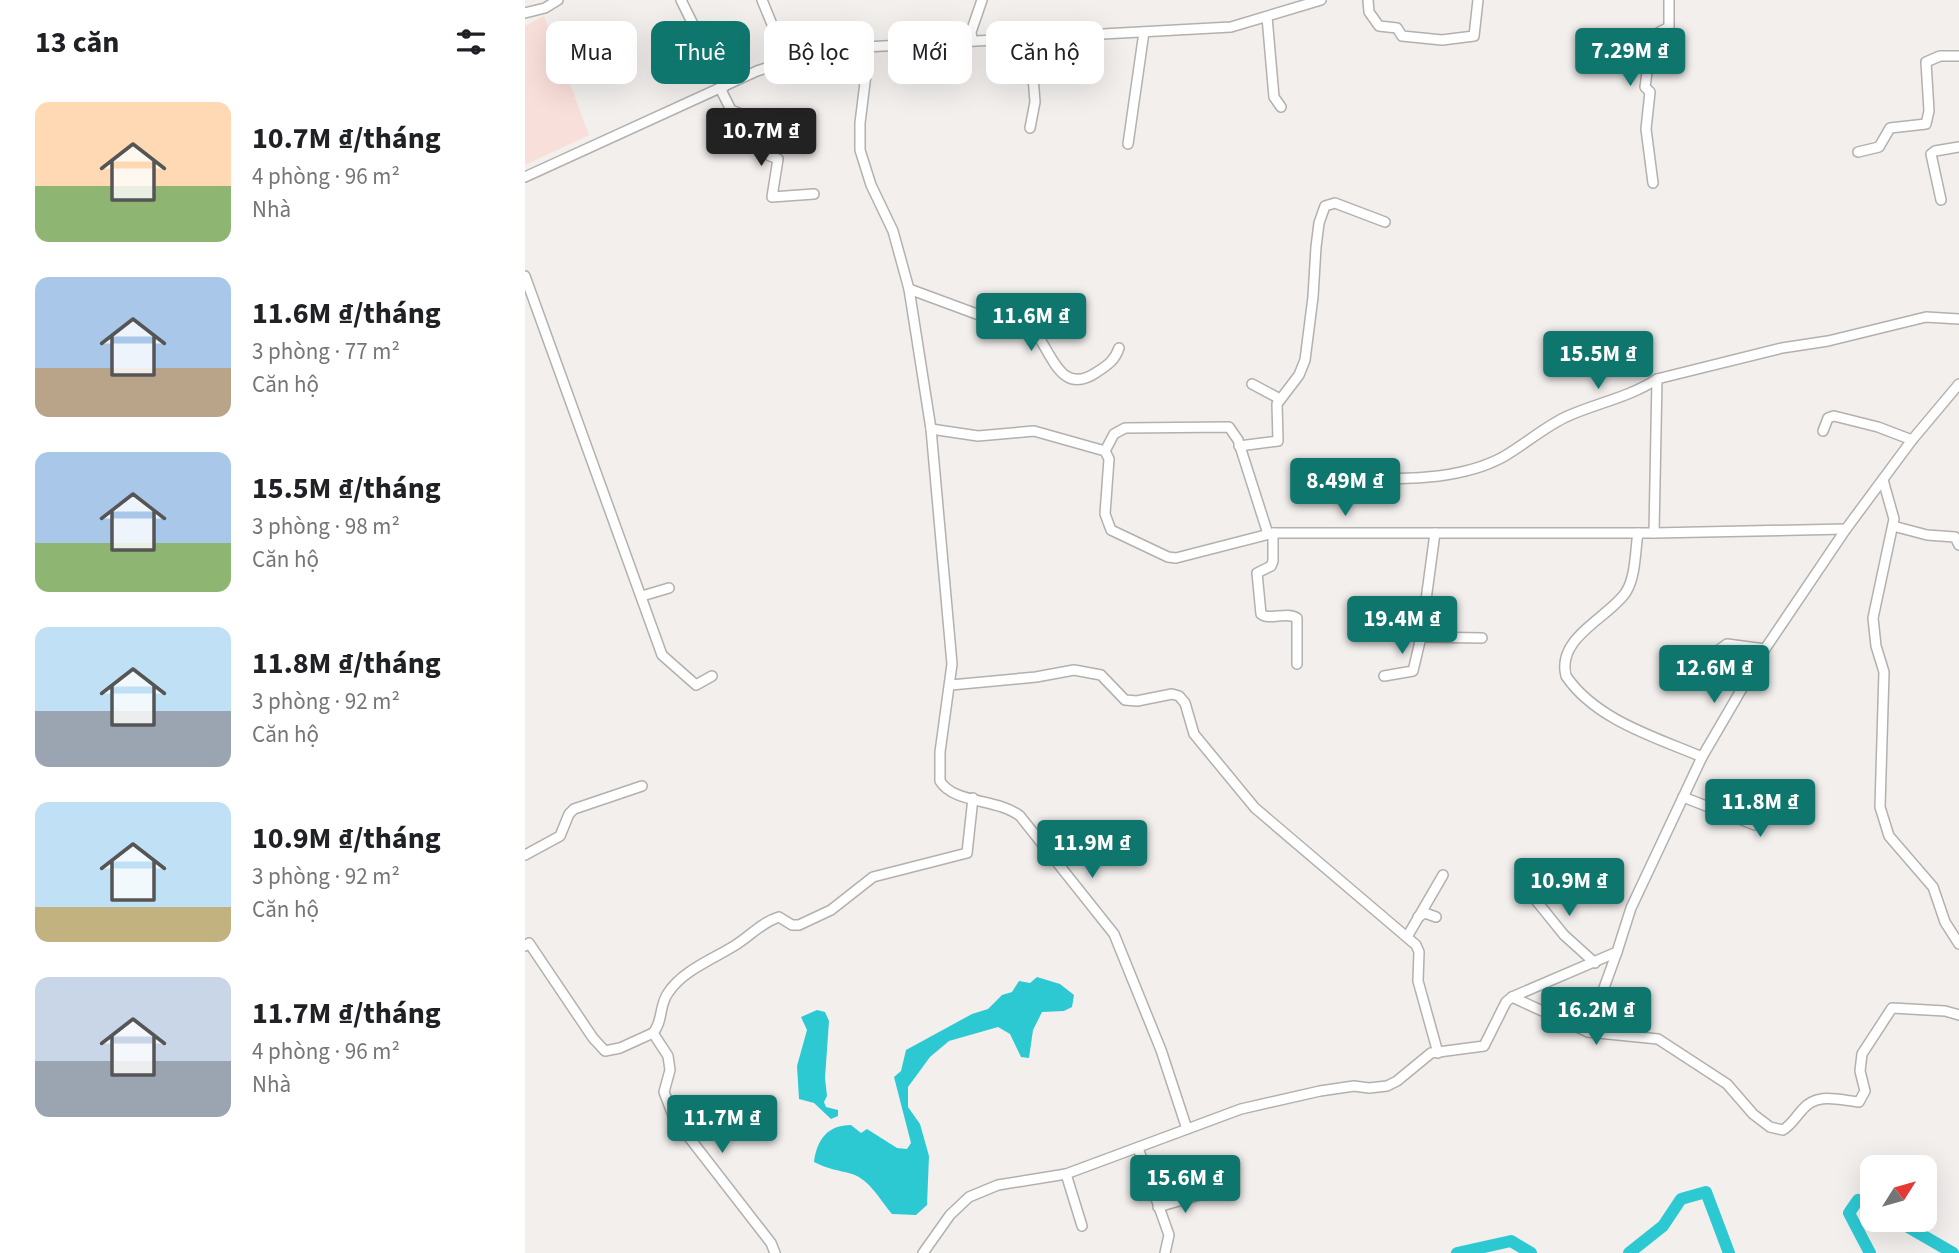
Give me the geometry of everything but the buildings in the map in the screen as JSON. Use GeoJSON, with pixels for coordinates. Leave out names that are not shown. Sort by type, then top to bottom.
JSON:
{"type":"FeatureCollection","features":[{"type":"Feature","properties":{"kind":"street"},"geometry":{"type":"LineString","coordinates":[[525,13],[545,8],[558,0]]}},
{"type":"Feature","properties":{"kind":"street"},"geometry":{"type":"LineString","coordinates":[[681,0],[731,110],[754,119],[770,156],[778,159],[772,197],[814,194]]}},
{"type":"Feature","properties":{"kind":"street"},"geometry":{"type":"LineString","coordinates":[[762,0],[771,21]]}},
{"type":"Feature","properties":{"kind":"street"},"geometry":{"type":"LineString","coordinates":[[972,29],[982,0]]}},
{"type":"Feature","properties":{"kind":"street"},"geometry":{"type":"LineString","coordinates":[[1104,34],[1231,27],[1267,16],[1292,4],[1321,0]]}},
{"type":"Feature","properties":{"kind":"street"},"geometry":{"type":"LineString","coordinates":[[1368,0],[1369,12],[1379,26],[1397,28],[1402,36],[1442,40],[1474,36],[1478,20],[1478,0]]}},
{"type":"Feature","properties":{"kind":"street"},"geometry":{"type":"LineString","coordinates":[[1653,183],[1646,130],[1650,92],[1645,87],[1647,60],[1652,36],[1669,27],[1669,0]]}},
{"type":"Feature","properties":{"kind":"street"},"geometry":{"type":"LineString","coordinates":[[1267,16],[1274,97],[1281,107]]}},
{"type":"Feature","properties":{"kind":"street"},"geometry":{"type":"LineString","coordinates":[[1128,144],[1144,32]]}},
{"type":"Feature","properties":{"kind":"street"},"geometry":{"type":"LineString","coordinates":[[972,39],[986,39]]}},
{"type":"Feature","properties":{"kind":"street"},"geometry":{"type":"LineString","coordinates":[[1858,152],[1879,146],[1889,128],[1926,124],[1929,111],[1926,62],[1940,56],[1959,56]]}},
{"type":"Feature","properties":{"kind":"street"},"geometry":{"type":"LineString","coordinates":[[525,177],[764,69]]}},
{"type":"Feature","properties":{"kind":"street"},"geometry":{"type":"LineString","coordinates":[[864,84],[860,150],[871,185],[893,231],[909,289],[931,429],[953,664],[940,752],[940,781],[950,793],[1006,807],[1020,816],[1111,928],[1161,1050],[1187,1129]]}},
{"type":"Feature","properties":{"kind":"street"},"geometry":{"type":"LineString","coordinates":[[1030,128],[1035,102],[1034,84]]}},
{"type":"Feature","properties":{"kind":"street"},"geometry":{"type":"LineString","coordinates":[[1941,200],[1931,154],[1959,147]]}},
{"type":"Feature","properties":{"kind":"street"},"geometry":{"type":"LineString","coordinates":[[1239,446],[1278,441],[1276,412],[1280,399],[1299,375],[1305,360],[1313,297],[1315,247],[1323,210],[1328,204],[1335,203],[1385,222]]}},
{"type":"Feature","properties":{"kind":"street"},"geometry":{"type":"LineString","coordinates":[[525,276],[662,655],[667,663],[696,685],[712,676]]}},
{"type":"Feature","properties":{"kind":"street"},"geometry":{"type":"LineString","coordinates":[[909,289],[1006,324],[1030,326],[1055,366],[1063,374],[1078,380],[1086,379],[1113,361],[1119,348]]}},
{"type":"Feature","properties":{"kind":"street"},"geometry":{"type":"LineString","coordinates":[[1371,477],[1391,479],[1468,470],[1500,458],[1568,416],[1611,402],[1657,379],[1782,348],[1828,341],[1926,317],[1959,319]]}},
{"type":"Feature","properties":{"kind":"street"},"geometry":{"type":"LineString","coordinates":[[1654,533],[1657,379]]}},
{"type":"Feature","properties":{"kind":"street"},"geometry":{"type":"LineString","coordinates":[[1252,384],[1280,399]]}},
{"type":"Feature","properties":{"kind":"street"},"geometry":{"type":"LineString","coordinates":[[1587,1032],[1631,908],[1702,757],[1765,649],[1846,529],[1912,440],[1959,384]]}},
{"type":"Feature","properties":{"kind":"street"},"geometry":{"type":"LineString","coordinates":[[1823,431],[1828,418],[1834,416],[1885,429],[1912,440]]}},
{"type":"Feature","properties":{"kind":"street"},"geometry":{"type":"LineString","coordinates":[[1105,451],[1114,434],[1131,428],[1226,426],[1233,429],[1270,534],[1271,566],[1257,573],[1261,614],[1266,617],[1290,615],[1297,618],[1297,664]]}},
{"type":"Feature","properties":{"kind":"street"},"geometry":{"type":"LineString","coordinates":[[931,429],[978,436],[1034,431],[1105,451],[1109,459],[1105,514],[1111,530],[1177,558],[1270,534],[1654,533],[1846,529]]}},
{"type":"Feature","properties":{"kind":"street"},"geometry":{"type":"LineString","coordinates":[[1883,480],[1894,519],[1873,618],[1876,646],[1884,672],[1880,807],[1889,836],[1933,887],[1945,922],[1959,944]]}},
{"type":"Feature","properties":{"kind":"street"},"geometry":{"type":"LineString","coordinates":[[1893,526],[1927,535],[1955,537],[1959,545]]}},
{"type":"Feature","properties":{"kind":"street"},"geometry":{"type":"LineString","coordinates":[[1384,676],[1411,674],[1413,671],[1421,637],[1435,533]]}},
{"type":"Feature","properties":{"kind":"street"},"geometry":{"type":"LineString","coordinates":[[1638,533],[1627,590],[1583,630],[1566,660],[1566,676],[1590,701],[1612,717],[1702,757]]}},
{"type":"Feature","properties":{"kind":"street"},"geometry":{"type":"LineString","coordinates":[[642,596],[669,589]]}},
{"type":"Feature","properties":{"kind":"street"},"geometry":{"type":"LineString","coordinates":[[1421,637],[1482,638]]}},
{"type":"Feature","properties":{"kind":"street"},"geometry":{"type":"LineString","coordinates":[[1702,662],[1727,644],[1765,649]]}},
{"type":"Feature","properties":{"kind":"street"},"geometry":{"type":"LineString","coordinates":[[951,685],[1036,677],[1073,670],[1101,675],[1125,700],[1137,701],[1172,694],[1179,696],[1185,703],[1194,734],[1255,808],[1418,948],[1418,981],[1438,1052]]}},
{"type":"Feature","properties":{"kind":"street"},"geometry":{"type":"LineString","coordinates":[[525,855],[560,836],[569,814],[574,809],[642,786]]}},
{"type":"Feature","properties":{"kind":"street"},"geometry":{"type":"LineString","coordinates":[[1683,797],[1755,825],[1761,820],[1772,799]]}},
{"type":"Feature","properties":{"kind":"street"},"geometry":{"type":"LineString","coordinates":[[526,942],[593,1038],[605,1051],[620,1048],[653,1033],[658,1024],[662,1004],[671,988],[768,921],[779,917],[792,925],[799,925],[831,910],[873,877],[967,853],[973,798]]}},
{"type":"Feature","properties":{"kind":"street"},"geometry":{"type":"LineString","coordinates":[[1407,937],[1443,875]]}},
{"type":"Feature","properties":{"kind":"street"},"geometry":{"type":"LineString","coordinates":[[1526,888],[1564,935],[1595,963]]}},
{"type":"Feature","properties":{"kind":"street"},"geometry":{"type":"LineString","coordinates":[[1418,917],[1425,913],[1436,918]]}},
{"type":"Feature","properties":{"kind":"street"},"geometry":{"type":"LineString","coordinates":[[923,1253],[950,1215],[969,1198],[998,1185],[1066,1174],[1241,1109],[1320,1091],[1354,1086],[1387,1086],[1431,1054],[1484,1046],[1511,997],[1617,952]]}},
{"type":"Feature","properties":{"kind":"street"},"geometry":{"type":"LineString","coordinates":[[1511,997],[1587,1032],[1658,1039],[1727,1084],[1753,1114],[1770,1127],[1783,1130],[1791,1125],[1809,1102],[1827,1098],[1859,1102],[1865,1091],[1860,1071],[1861,1054],[1892,1008],[1935,1010],[1959,1015]]}},
{"type":"Feature","properties":{"kind":"street"},"geometry":{"type":"LineString","coordinates":[[653,1033],[668,1056],[670,1070],[664,1092],[674,1118],[771,1243],[775,1253]]}},
{"type":"Feature","properties":{"kind":"street"},"geometry":{"type":"LineString","coordinates":[[1138,1148],[1169,1235],[1165,1253]]}},
{"type":"Feature","properties":{"kind":"street"},"geometry":{"type":"LineString","coordinates":[[1066,1174],[1082,1226]]}},
{"type":"Feature","properties":{"kind":"street"},"geometry":{"type":"LineString","coordinates":[[1158,1207],[1203,1194]]}},
{"type":"Feature","properties":{"kind":"shaded area"},"geometry":{"type":"Polygon","coordinates":[[[544,16],[546,84],[570,84],[589,135],[525,165],[525,26],[544,16]]]}},
{"type":"Feature","properties":{"kind":"water"},"geometry":{"type":"Polygon","coordinates":[[[1037,977],[1060,984],[1074,995],[1072,1007],[1064,1011],[1042,1012],[1033,1030],[1029,1058],[1021,1057],[1010,1034],[998,1027],[949,1041],[930,1057],[908,1087],[908,1107],[920,1124],[929,1156],[927,1205],[916,1215],[892,1214],[858,1177],[814,1162],[825,1135],[843,1126],[851,1125],[861,1133],[867,1129],[897,1148],[907,1149],[911,1143],[894,1077],[901,1071],[906,1050],[972,1014],[988,1009],[1002,995],[1012,992],[1019,981],[1030,983],[1037,977]]]}},
{"type":"Feature","properties":{"kind":"water"},"geometry":{"type":"Polygon","coordinates":[[[817,1010],[825,1012],[829,1021],[825,1078],[827,1096],[824,1102],[826,1107],[838,1110],[838,1116],[831,1119],[814,1103],[799,1099],[797,1066],[807,1030],[801,1017],[817,1010]]]}},
{"type":"Feature","properties":{"kind":"waterway"},"geometry":{"type":"LineString","coordinates":[[1629,1253],[1663,1226],[1681,1199],[1706,1192],[1729,1253]]}},
{"type":"Feature","properties":{"kind":"waterway"},"geometry":{"type":"LineString","coordinates":[[1860,1201],[1858,1200],[1849,1213],[1870,1253]]}},
{"type":"Feature","properties":{"kind":"waterway"},"geometry":{"type":"LineString","coordinates":[[1917,1232],[1953,1253]]}},
{"type":"Feature","properties":{"kind":"waterway"},"geometry":{"type":"LineString","coordinates":[[1457,1253],[1511,1241],[1531,1253]]}}]}
